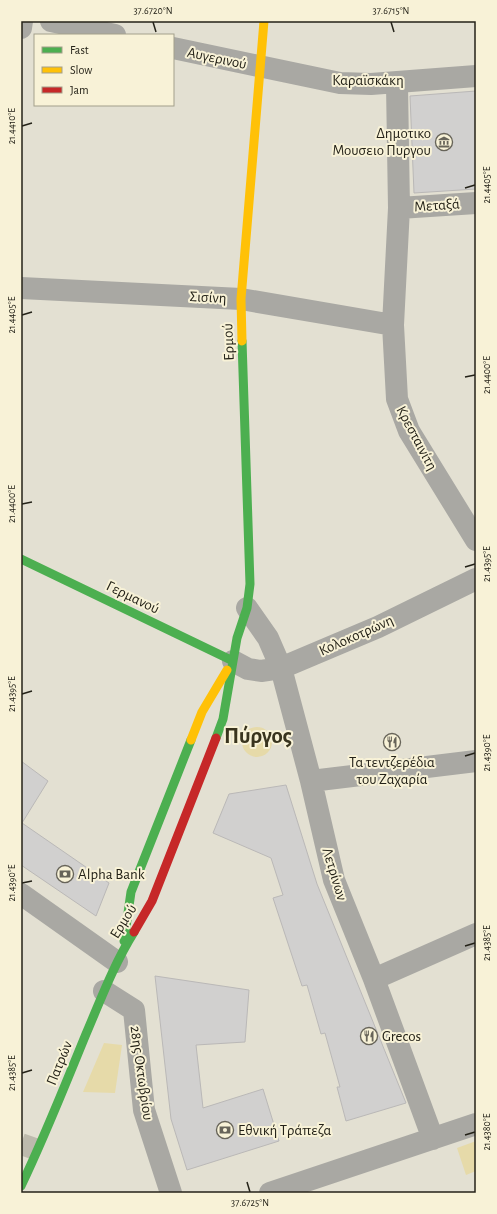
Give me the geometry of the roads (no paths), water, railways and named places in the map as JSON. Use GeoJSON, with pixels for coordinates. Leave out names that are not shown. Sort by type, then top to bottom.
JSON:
{"type":"FeatureCollection","features":[{"type":"Feature","properties":{"kind":"main road","name":"Ερμού"},"geometry":{"type":"LineString","coordinates":[[120,957],[152,901],[221,725],[237,638],[247,608],[250,584],[241,299],[264,21]]}},
{"type":"Feature","properties":{"kind":"main road","name":"Γερμανού"},"geometry":{"type":"LineString","coordinates":[[21,559],[233,661]]}},
{"type":"Feature","properties":{"kind":"main road","name":"Ερμού"},"geometry":{"type":"LineString","coordinates":[[120,957],[131,892],[202,712],[233,661]]}},
{"type":"Feature","properties":{"kind":"main road","name":"Πατρών"},"geometry":{"type":"LineString","coordinates":[[21,1186],[38,1150],[104,991],[120,957]]}},
{"type":"Feature","properties":{"kind":"street"},"geometry":{"type":"LineString","coordinates":[[21,28],[22,21]]}},
{"type":"Feature","properties":{"kind":"street"},"geometry":{"type":"LineString","coordinates":[[51,21],[110,34]]}},
{"type":"Feature","properties":{"kind":"street","name":"Αυγερινού"},"geometry":{"type":"LineString","coordinates":[[174,48],[261,67]]}},
{"type":"Feature","properties":{"kind":"street","name":"Καραϊσκάκη"},"geometry":{"type":"LineString","coordinates":[[261,67],[340,83],[371,84],[476,76]]}},
{"type":"Feature","properties":{"kind":"street","name":"Κρεσταινίτη"},"geometry":{"type":"LineString","coordinates":[[397,85],[399,208],[393,326],[397,399],[409,431],[476,540]]}},
{"type":"Feature","properties":{"kind":"street","name":"Μεταξά"},"geometry":{"type":"LineString","coordinates":[[399,208],[476,203]]}},
{"type":"Feature","properties":{"kind":"street","name":"Σισίνη"},"geometry":{"type":"LineString","coordinates":[[21,288],[241,299],[393,326]]}},
{"type":"Feature","properties":{"kind":"street","name":"Κολοκοτρώνη"},"geometry":{"type":"LineString","coordinates":[[233,661],[248,668],[261,671],[281,668],[378,627],[476,579]]}},
{"type":"Feature","properties":{"kind":"street","name":"Λετρίνων"},"geometry":{"type":"LineString","coordinates":[[247,608],[268,638],[281,668],[311,781],[334,880],[374,980],[433,1139]]}},
{"type":"Feature","properties":{"kind":"street"},"geometry":{"type":"LineString","coordinates":[[311,781],[476,761]]}},
{"type":"Feature","properties":{"kind":"street"},"geometry":{"type":"LineString","coordinates":[[21,894],[120,957]]}},
{"type":"Feature","properties":{"kind":"street"},"geometry":{"type":"LineString","coordinates":[[374,980],[476,934]]}},
{"type":"Feature","properties":{"kind":"street","name":"28ης Οκτωβρίου"},"geometry":{"type":"LineString","coordinates":[[104,991],[134,1010],[144,1110],[171,1193]]}},
{"type":"Feature","properties":{"kind":"street"},"geometry":{"type":"LineString","coordinates":[[270,1193],[476,1124]]}},
{"type":"Feature","properties":{"kind":"tunnel"},"geometry":{"type":"LineString","coordinates":[[21,1144],[38,1150]]}},
{"type":"Feature","properties":{"kind":"place","name":"Δημοτικο Μουσειο Πυργου"},"geometry":{"type":"Point","coordinates":[444,142]}},
{"type":"Feature","properties":{"kind":"place","name":"Τα τεντζερέδια του Ζαχαρία"},"geometry":{"type":"Point","coordinates":[392,742]}},
{"type":"Feature","properties":{"kind":"place","name":"Alpha Bank"},"geometry":{"type":"Point","coordinates":[65,874]}},
{"type":"Feature","properties":{"kind":"place","name":"Grecos"},"geometry":{"type":"Point","coordinates":[369,1036]}},
{"type":"Feature","properties":{"kind":"place","name":"Εθνική Τράπεζα"},"geometry":{"type":"Point","coordinates":[225,1130]}},
{"type":"Feature","properties":{"kind":"district","name":"Πύργος"},"geometry":{"type":"Point","coordinates":[258,735]}}]}
